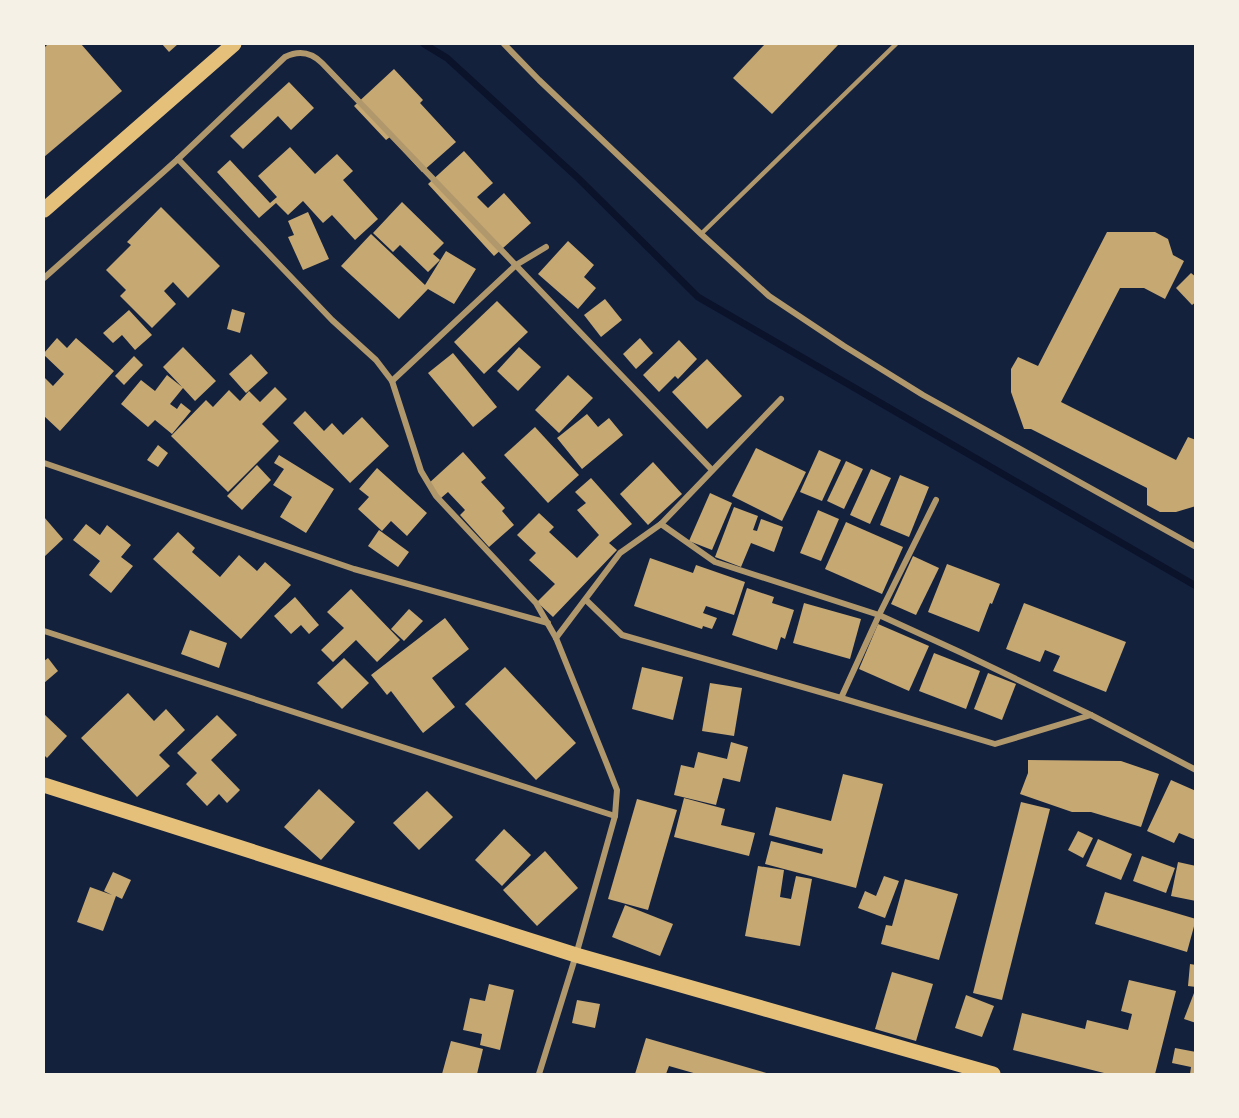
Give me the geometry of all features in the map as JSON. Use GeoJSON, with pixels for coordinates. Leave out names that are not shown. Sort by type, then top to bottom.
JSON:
{"type":"FeatureCollection","features":[{"type":"Feature","properties":{"kind":"main road"},"geometry":{"type":"LineString","coordinates":[[44,210],[234,44]]}},
{"type":"Feature","properties":{"kind":"main road"},"geometry":{"type":"LineString","coordinates":[[44,785],[576,955],[993,1074]]}},
{"type":"Feature","properties":{"kind":"street"},"geometry":{"type":"LineString","coordinates":[[504,44],[539,80],[769,296],[923,395],[1196,547]]}},
{"type":"Feature","properties":{"kind":"street"},"geometry":{"type":"LineString","coordinates":[[44,278],[178,159],[285,57],[292,53],[309,54],[322,63],[712,470]]}},
{"type":"Feature","properties":{"kind":"street"},"geometry":{"type":"LineString","coordinates":[[178,159],[332,320],[376,360],[392,381],[421,471],[436,496],[536,603],[548,623],[617,790],[615,816],[576,955],[539,1074]]}},
{"type":"Feature","properties":{"kind":"street"},"geometry":{"type":"LineString","coordinates":[[392,381],[516,265],[546,247]]}},
{"type":"Feature","properties":{"kind":"street"},"geometry":{"type":"LineString","coordinates":[[556,638],[620,553],[661,524],[781,399]]}},
{"type":"Feature","properties":{"kind":"street"},"geometry":{"type":"LineString","coordinates":[[44,463],[354,569],[548,623]]}},
{"type":"Feature","properties":{"kind":"street"},"geometry":{"type":"LineString","coordinates":[[841,698],[936,500]]}},
{"type":"Feature","properties":{"kind":"street"},"geometry":{"type":"LineString","coordinates":[[661,524],[715,562],[879,615],[1091,715],[1196,770]]}},
{"type":"Feature","properties":{"kind":"street"},"geometry":{"type":"LineString","coordinates":[[586,600],[622,635],[995,744],[1091,715]]}},
{"type":"Feature","properties":{"kind":"street"},"geometry":{"type":"LineString","coordinates":[[44,631],[615,816]]}},
{"type":"Feature","properties":{"kind":"lane"},"geometry":{"type":"LineString","coordinates":[[701,234],[896,44]]}},
{"type":"Feature","properties":{"kind":"building"},"geometry":{"type":"Polygon","coordinates":[[[48,44],[81,44],[122,91],[44,157],[44,48],[48,44]]]}},
{"type":"Feature","properties":{"kind":"building"},"geometry":{"type":"Polygon","coordinates":[[[162,44],[178,44],[169,52],[162,44]]]}},
{"type":"Feature","properties":{"kind":"building"},"geometry":{"type":"Polygon","coordinates":[[[765,44],[839,44],[772,114],[733,78],[765,44]]]}},
{"type":"Feature","properties":{"kind":"building"},"geometry":{"type":"Polygon","coordinates":[[[394,69],[423,100],[420,103],[456,142],[422,172],[390,137],[386,140],[354,106],[394,69]]]}},
{"type":"Feature","properties":{"kind":"building"},"geometry":{"type":"Polygon","coordinates":[[[289,82],[314,108],[291,130],[278,116],[243,149],[230,136],[289,82]]]}},
{"type":"Feature","properties":{"kind":"building"},"geometry":{"type":"Polygon","coordinates":[[[290,147],[315,174],[337,154],[353,171],[343,180],[378,219],[355,240],[332,215],[323,223],[303,201],[288,215],[276,203],[259,218],[217,172],[230,160],[270,203],[277,197],[258,176],[290,147]]]}},
{"type":"Feature","properties":{"kind":"building"},"geometry":{"type":"Polygon","coordinates":[[[464,151],[493,183],[477,197],[488,208],[504,193],[531,223],[494,256],[428,184],[464,151]]]}},
{"type":"Feature","properties":{"kind":"building"},"geometry":{"type":"Polygon","coordinates":[[[402,202],[444,243],[433,254],[440,260],[428,272],[400,245],[393,252],[373,233],[402,202]]]}},
{"type":"Feature","properties":{"kind":"building"},"geometry":{"type":"Polygon","coordinates":[[[161,207],[220,266],[188,298],[173,282],[164,291],[176,304],[152,328],[120,296],[126,290],[106,270],[131,245],[127,242],[161,207]]]}},
{"type":"Feature","properties":{"kind":"building"},"geometry":{"type":"Polygon","coordinates":[[[308,212],[329,259],[303,270],[288,237],[294,235],[288,221],[308,212]]]}},
{"type":"Feature","properties":{"kind":"building"},"geometry":{"type":"Polygon","coordinates":[[[1107,232],[1155,232],[1168,239],[1173,255],[1184,261],[1165,299],[1144,288],[1120,288],[1061,402],[1176,460],[1188,437],[1196,440],[1196,506],[1176,512],[1160,512],[1147,505],[1147,488],[1031,429],[1024,429],[1011,392],[1011,369],[1018,357],[1038,366],[1107,232]]]}},
{"type":"Feature","properties":{"kind":"building"},"geometry":{"type":"Polygon","coordinates":[[[371,234],[425,285],[446,251],[476,269],[454,304],[428,289],[399,319],[341,266],[371,234]]]}},
{"type":"Feature","properties":{"kind":"building"},"geometry":{"type":"Polygon","coordinates":[[[568,241],[594,265],[584,277],[596,288],[578,309],[538,274],[568,241]]]}},
{"type":"Feature","properties":{"kind":"building"},"geometry":{"type":"Polygon","coordinates":[[[1191,273],[1196,277],[1196,302],[1192,305],[1176,288],[1191,273]]]}},
{"type":"Feature","properties":{"kind":"building"},"geometry":{"type":"Polygon","coordinates":[[[605,299],[622,320],[601,337],[584,315],[605,299]]]}},
{"type":"Feature","properties":{"kind":"building"},"geometry":{"type":"Polygon","coordinates":[[[497,301],[528,332],[484,374],[454,342],[497,301]]]}},
{"type":"Feature","properties":{"kind":"building"},"geometry":{"type":"Polygon","coordinates":[[[232,309],[245,313],[240,333],[227,329],[232,309]]]}},
{"type":"Feature","properties":{"kind":"building"},"geometry":{"type":"Polygon","coordinates":[[[129,310],[152,335],[135,350],[122,335],[113,343],[103,333],[129,310]]]}},
{"type":"Feature","properties":{"kind":"building"},"geometry":{"type":"Polygon","coordinates":[[[57,338],[67,348],[76,338],[114,371],[60,431],[44,416],[44,377],[53,386],[64,374],[44,355],[57,338]]]}},
{"type":"Feature","properties":{"kind":"building"},"geometry":{"type":"Polygon","coordinates":[[[640,338],[653,353],[636,369],[623,354],[640,338]]]}},
{"type":"Feature","properties":{"kind":"building"},"geometry":{"type":"Polygon","coordinates":[[[679,340],[697,359],[678,379],[675,376],[659,392],[643,375],[679,340]]]}},
{"type":"Feature","properties":{"kind":"building"},"geometry":{"type":"Polygon","coordinates":[[[183,347],[216,381],[195,401],[183,388],[170,404],[177,409],[181,403],[191,411],[172,434],[155,420],[148,427],[121,404],[141,380],[155,391],[167,375],[182,387],[163,367],[183,347]]]}},
{"type":"Feature","properties":{"kind":"building"},"geometry":{"type":"Polygon","coordinates":[[[519,347],[541,367],[518,391],[497,371],[519,347]]]}},
{"type":"Feature","properties":{"kind":"building"},"geometry":{"type":"Polygon","coordinates":[[[453,353],[497,407],[473,427],[428,373],[453,353]]]}},
{"type":"Feature","properties":{"kind":"building"},"geometry":{"type":"Polygon","coordinates":[[[251,354],[268,373],[246,393],[229,374],[251,354]]]}},
{"type":"Feature","properties":{"kind":"building"},"geometry":{"type":"Polygon","coordinates":[[[134,356],[143,365],[124,385],[115,376],[134,356]]]}},
{"type":"Feature","properties":{"kind":"building"},"geometry":{"type":"Polygon","coordinates":[[[707,359],[742,396],[707,429],[672,392],[707,359]]]}},
{"type":"Feature","properties":{"kind":"building"},"geometry":{"type":"Polygon","coordinates":[[[568,375],[593,398],[559,433],[535,410],[568,375]]]}},
{"type":"Feature","properties":{"kind":"building"},"geometry":{"type":"Polygon","coordinates":[[[275,387],[287,399],[262,424],[279,441],[228,492],[171,436],[206,400],[213,407],[229,390],[240,401],[249,391],[260,402],[275,387]]]}},
{"type":"Feature","properties":{"kind":"building"},"geometry":{"type":"Polygon","coordinates":[[[305,411],[324,431],[332,423],[343,435],[362,417],[389,446],[350,483],[293,423],[305,411]]]}},
{"type":"Feature","properties":{"kind":"building"},"geometry":{"type":"Polygon","coordinates":[[[587,414],[598,427],[609,418],[623,435],[582,469],[557,438],[587,414]]]}},
{"type":"Feature","properties":{"kind":"building"},"geometry":{"type":"Polygon","coordinates":[[[535,427],[579,475],[548,503],[504,455],[535,427]]]}},
{"type":"Feature","properties":{"kind":"building"},"geometry":{"type":"Polygon","coordinates":[[[158,445],[168,453],[158,467],[147,460],[158,445]]]}},
{"type":"Feature","properties":{"kind":"building"},"geometry":{"type":"Polygon","coordinates":[[[756,448],[806,472],[782,521],[732,496],[756,448]]]}},
{"type":"Feature","properties":{"kind":"building"},"geometry":{"type":"Polygon","coordinates":[[[819,450],[841,460],[822,501],[800,492],[819,450]]]}},
{"type":"Feature","properties":{"kind":"building"},"geometry":{"type":"Polygon","coordinates":[[[463,452],[486,478],[481,482],[505,508],[502,511],[514,525],[489,547],[460,515],[465,510],[448,492],[441,498],[428,484],[463,452]]]}},
{"type":"Feature","properties":{"kind":"building"},"geometry":{"type":"Polygon","coordinates":[[[279,455],[334,489],[306,533],[280,517],[292,497],[273,485],[284,469],[274,463],[279,455]]]}},
{"type":"Feature","properties":{"kind":"building"},"geometry":{"type":"Polygon","coordinates":[[[846,461],[863,469],[844,509],[827,501],[846,461]]]}},
{"type":"Feature","properties":{"kind":"building"},"geometry":{"type":"Polygon","coordinates":[[[653,462],[682,494],[648,525],[620,494],[653,462]]]}},
{"type":"Feature","properties":{"kind":"building"},"geometry":{"type":"Polygon","coordinates":[[[257,465],[271,480],[242,510],[227,496],[257,465]]]}},
{"type":"Feature","properties":{"kind":"building"},"geometry":{"type":"Polygon","coordinates":[[[377,468],[427,513],[407,536],[391,521],[382,531],[358,509],[369,497],[359,489],[377,468]]]}},
{"type":"Feature","properties":{"kind":"building"},"geometry":{"type":"Polygon","coordinates":[[[871,469],[891,478],[870,524],[850,515],[871,469]]]}},
{"type":"Feature","properties":{"kind":"building"},"geometry":{"type":"Polygon","coordinates":[[[900,475],[929,487],[909,537],[880,525],[900,475]]]}},
{"type":"Feature","properties":{"kind":"building"},"geometry":{"type":"Polygon","coordinates":[[[591,478],[632,524],[609,543],[617,550],[553,617],[537,602],[555,584],[529,560],[536,553],[517,535],[539,513],[554,527],[549,532],[577,558],[599,535],[577,510],[586,503],[575,492],[591,478]]]}},
{"type":"Feature","properties":{"kind":"building"},"geometry":{"type":"Polygon","coordinates":[[[710,493],[732,503],[712,550],[689,541],[710,493]]]}},
{"type":"Feature","properties":{"kind":"building"},"geometry":{"type":"Polygon","coordinates":[[[734,507],[758,516],[753,530],[757,531],[761,519],[783,527],[774,552],[751,543],[741,567],[715,557],[734,507]]]}},
{"type":"Feature","properties":{"kind":"building"},"geometry":{"type":"Polygon","coordinates":[[[818,510],[839,519],[821,561],[800,553],[818,510]]]}},
{"type":"Feature","properties":{"kind":"building"},"geometry":{"type":"Polygon","coordinates":[[[44,517],[63,539],[44,557],[44,517]]]}},
{"type":"Feature","properties":{"kind":"building"},"geometry":{"type":"Polygon","coordinates":[[[846,522],[903,547],[882,594],[825,569],[846,522]]]}},
{"type":"Feature","properties":{"kind":"building"},"geometry":{"type":"Polygon","coordinates":[[[86,524],[100,535],[107,525],[131,545],[121,557],[133,566],[111,593],[89,575],[100,561],[73,540],[86,524]]]}},
{"type":"Feature","properties":{"kind":"building"},"geometry":{"type":"Polygon","coordinates":[[[379,530],[409,552],[398,567],[368,546],[379,530]]]}},
{"type":"Feature","properties":{"kind":"building"},"geometry":{"type":"Polygon","coordinates":[[[178,532],[195,548],[192,552],[220,577],[239,555],[257,571],[265,562],[291,585],[241,639],[153,559],[178,532]]]}},
{"type":"Feature","properties":{"kind":"building"},"geometry":{"type":"Polygon","coordinates":[[[913,556],[939,568],[916,615],[891,604],[913,556]]]}},
{"type":"Feature","properties":{"kind":"building"},"geometry":{"type":"Polygon","coordinates":[[[650,558],[693,573],[696,565],[745,582],[734,615],[706,606],[703,613],[717,618],[712,629],[703,626],[702,629],[634,606],[650,558]]]}},
{"type":"Feature","properties":{"kind":"building"},"geometry":{"type":"Polygon","coordinates":[[[947,564],[1000,584],[979,632],[928,612],[947,564]]]}},
{"type":"Feature","properties":{"kind":"building"},"geometry":{"type":"Polygon","coordinates":[[[747,588],[774,597],[772,603],[794,610],[785,639],[781,637],[777,650],[732,635],[747,588]]]}},
{"type":"Feature","properties":{"kind":"building"},"geometry":{"type":"Polygon","coordinates":[[[351,589],[400,640],[377,662],[356,640],[333,662],[321,650],[344,628],[327,612],[351,589]]]}},
{"type":"Feature","properties":{"kind":"building"},"geometry":{"type":"Polygon","coordinates":[[[295,597],[319,625],[309,634],[301,625],[291,634],[274,616],[295,597]]]}},
{"type":"Feature","properties":{"kind":"building"},"geometry":{"type":"Polygon","coordinates":[[[804,603],[861,619],[850,659],[793,643],[804,603]]]}},
{"type":"Feature","properties":{"kind":"building"},"geometry":{"type":"Polygon","coordinates":[[[1024,603],[1126,642],[1106,692],[1053,671],[1060,656],[1045,650],[1040,662],[1006,649],[1024,603]]]}},
{"type":"Feature","properties":{"kind":"building"},"geometry":{"type":"Polygon","coordinates":[[[409,609],[423,621],[404,641],[391,629],[409,609]]]}},
{"type":"Feature","properties":{"kind":"building"},"geometry":{"type":"Polygon","coordinates":[[[445,618],[469,649],[432,678],[455,707],[423,733],[391,691],[387,695],[371,675],[445,618]]]}},
{"type":"Feature","properties":{"kind":"building"},"geometry":{"type":"Polygon","coordinates":[[[878,624],[929,646],[909,691],[859,669],[878,624]]]}},
{"type":"Feature","properties":{"kind":"building"},"geometry":{"type":"Polygon","coordinates":[[[190,630],[227,643],[219,668],[181,654],[190,630]]]}},
{"type":"Feature","properties":{"kind":"building"},"geometry":{"type":"Polygon","coordinates":[[[934,653],[980,671],[966,709],[919,691],[934,653]]]}},
{"type":"Feature","properties":{"kind":"building"},"geometry":{"type":"Polygon","coordinates":[[[48,658],[58,671],[44,683],[44,661],[48,658]]]}},
{"type":"Feature","properties":{"kind":"building"},"geometry":{"type":"Polygon","coordinates":[[[344,658],[369,683],[342,709],[317,683],[344,658]]]}},
{"type":"Feature","properties":{"kind":"building"},"geometry":{"type":"Polygon","coordinates":[[[505,667],[576,743],[536,780],[465,704],[505,667]]]}},
{"type":"Feature","properties":{"kind":"building"},"geometry":{"type":"Polygon","coordinates":[[[642,667],[683,677],[673,720],[632,709],[642,667]]]}},
{"type":"Feature","properties":{"kind":"building"},"geometry":{"type":"Polygon","coordinates":[[[988,673],[1016,684],[1002,720],[974,709],[988,673]]]}},
{"type":"Feature","properties":{"kind":"building"},"geometry":{"type":"Polygon","coordinates":[[[710,683],[742,688],[734,736],[702,731],[710,683]]]}},
{"type":"Feature","properties":{"kind":"building"},"geometry":{"type":"Polygon","coordinates":[[[128,693],[154,721],[166,709],[185,730],[159,755],[170,766],[137,797],[81,738],[128,693]]]}},
{"type":"Feature","properties":{"kind":"building"},"geometry":{"type":"Polygon","coordinates":[[[44,714],[67,736],[47,758],[44,755],[44,714]]]}},
{"type":"Feature","properties":{"kind":"building"},"geometry":{"type":"Polygon","coordinates":[[[217,715],[237,735],[211,760],[240,790],[227,803],[219,794],[207,806],[186,784],[197,773],[177,753],[217,715]]]}},
{"type":"Feature","properties":{"kind":"building"},"geometry":{"type":"Polygon","coordinates":[[[731,742],[748,747],[740,782],[723,778],[716,805],[674,795],[681,765],[694,768],[698,752],[727,759],[731,742]]]}},
{"type":"Feature","properties":{"kind":"building"},"geometry":{"type":"Polygon","coordinates":[[[1028,760],[1121,761],[1159,774],[1141,827],[1091,812],[1072,812],[1020,794],[1028,773],[1028,760]]]}},
{"type":"Feature","properties":{"kind":"building"},"geometry":{"type":"Polygon","coordinates":[[[843,774],[883,784],[856,888],[765,864],[771,841],[822,854],[823,849],[769,835],[776,807],[831,821],[843,774]]]}},
{"type":"Feature","properties":{"kind":"building"},"geometry":{"type":"Polygon","coordinates":[[[1171,780],[1196,791],[1196,840],[1179,833],[1174,843],[1147,831],[1171,780]]]}},
{"type":"Feature","properties":{"kind":"building"},"geometry":{"type":"Polygon","coordinates":[[[319,789],[355,822],[321,860],[284,827],[319,789]]]}},
{"type":"Feature","properties":{"kind":"building"},"geometry":{"type":"Polygon","coordinates":[[[427,791],[453,817],[419,850],[393,823],[427,791]]]}},
{"type":"Feature","properties":{"kind":"building"},"geometry":{"type":"Polygon","coordinates":[[[684,798],[725,809],[721,825],[755,833],[749,856],[674,837],[684,798]]]}},
{"type":"Feature","properties":{"kind":"building"},"geometry":{"type":"Polygon","coordinates":[[[637,799],[677,810],[648,910],[608,899],[637,799]]]}},
{"type":"Feature","properties":{"kind":"building"},"geometry":{"type":"Polygon","coordinates":[[[1021,802],[1050,809],[1002,1000],[973,993],[1021,802]]]}},
{"type":"Feature","properties":{"kind":"building"},"geometry":{"type":"Polygon","coordinates":[[[504,829],[531,855],[502,886],[475,860],[504,829]]]}},
{"type":"Feature","properties":{"kind":"building"},"geometry":{"type":"Polygon","coordinates":[[[1078,831],[1093,838],[1083,858],[1068,850],[1078,831]]]}},
{"type":"Feature","properties":{"kind":"building"},"geometry":{"type":"Polygon","coordinates":[[[1098,839],[1132,854],[1121,880],[1086,866],[1098,839]]]}},
{"type":"Feature","properties":{"kind":"building"},"geometry":{"type":"Polygon","coordinates":[[[545,851],[578,888],[537,926],[503,890],[545,851]]]}},
{"type":"Feature","properties":{"kind":"building"},"geometry":{"type":"Polygon","coordinates":[[[1142,856],[1175,868],[1166,893],[1133,881],[1142,856]]]}},
{"type":"Feature","properties":{"kind":"building"},"geometry":{"type":"Polygon","coordinates":[[[1178,862],[1196,866],[1196,901],[1171,896],[1178,862]]]}},
{"type":"Feature","properties":{"kind":"building"},"geometry":{"type":"Polygon","coordinates":[[[758,866],[784,870],[780,897],[791,899],[796,876],[812,879],[800,946],[745,936],[758,866]]]}},
{"type":"Feature","properties":{"kind":"building"},"geometry":{"type":"Polygon","coordinates":[[[113,872],[131,880],[122,899],[116,896],[103,931],[77,922],[90,887],[112,895],[104,891],[113,872]]]}},
{"type":"Feature","properties":{"kind":"building"},"geometry":{"type":"Polygon","coordinates":[[[884,876],[899,881],[885,918],[858,908],[865,891],[876,896],[884,876]]]}},
{"type":"Feature","properties":{"kind":"building"},"geometry":{"type":"Polygon","coordinates":[[[905,879],[958,894],[939,960],[881,944],[886,925],[892,926],[905,879]]]}},
{"type":"Feature","properties":{"kind":"building"},"geometry":{"type":"Polygon","coordinates":[[[1105,892],[1196,919],[1187,952],[1095,924],[1105,892]]]}},
{"type":"Feature","properties":{"kind":"building"},"geometry":{"type":"Polygon","coordinates":[[[625,905],[673,924],[660,956],[612,937],[625,905]]]}},
{"type":"Feature","properties":{"kind":"building"},"geometry":{"type":"Polygon","coordinates":[[[1190,964],[1196,965],[1196,987],[1188,986],[1190,964]]]}},
{"type":"Feature","properties":{"kind":"building"},"geometry":{"type":"Polygon","coordinates":[[[892,972],[933,984],[916,1041],[875,1029],[892,972]]]}},
{"type":"Feature","properties":{"kind":"building"},"geometry":{"type":"Polygon","coordinates":[[[1129,980],[1176,991],[1155,1074],[1108,1074],[1013,1050],[1022,1013],[1085,1029],[1087,1020],[1128,1030],[1132,1014],[1121,1011],[1129,980]]]}},
{"type":"Feature","properties":{"kind":"building"},"geometry":{"type":"Polygon","coordinates":[[[489,984],[514,990],[500,1050],[480,1045],[482,1034],[463,1030],[470,998],[485,1001],[489,984]]]}},
{"type":"Feature","properties":{"kind":"building"},"geometry":{"type":"Polygon","coordinates":[[[1194,993],[1196,993],[1196,1023],[1184,1019],[1194,993]]]}},
{"type":"Feature","properties":{"kind":"building"},"geometry":{"type":"Polygon","coordinates":[[[966,995],[994,1006],[982,1037],[955,1028],[966,995]]]}},
{"type":"Feature","properties":{"kind":"building"},"geometry":{"type":"Polygon","coordinates":[[[577,1000],[600,1004],[595,1028],[572,1023],[577,1000]]]}},
{"type":"Feature","properties":{"kind":"building"},"geometry":{"type":"Polygon","coordinates":[[[646,1038],[770,1074],[697,1074],[669,1066],[666,1074],[635,1074],[646,1038]]]}},
{"type":"Feature","properties":{"kind":"building"},"geometry":{"type":"Polygon","coordinates":[[[451,1041],[483,1049],[477,1074],[442,1074],[451,1041]]]}},
{"type":"Feature","properties":{"kind":"building"},"geometry":{"type":"Polygon","coordinates":[[[1175,1048],[1196,1052],[1196,1074],[1190,1074],[1191,1067],[1172,1063],[1175,1048]]]}},
{"type":"Feature","properties":{"kind":"waterway"},"geometry":{"type":"LineString","coordinates":[[424,44],[447,58],[578,178],[698,297],[1196,586]]}}]}
